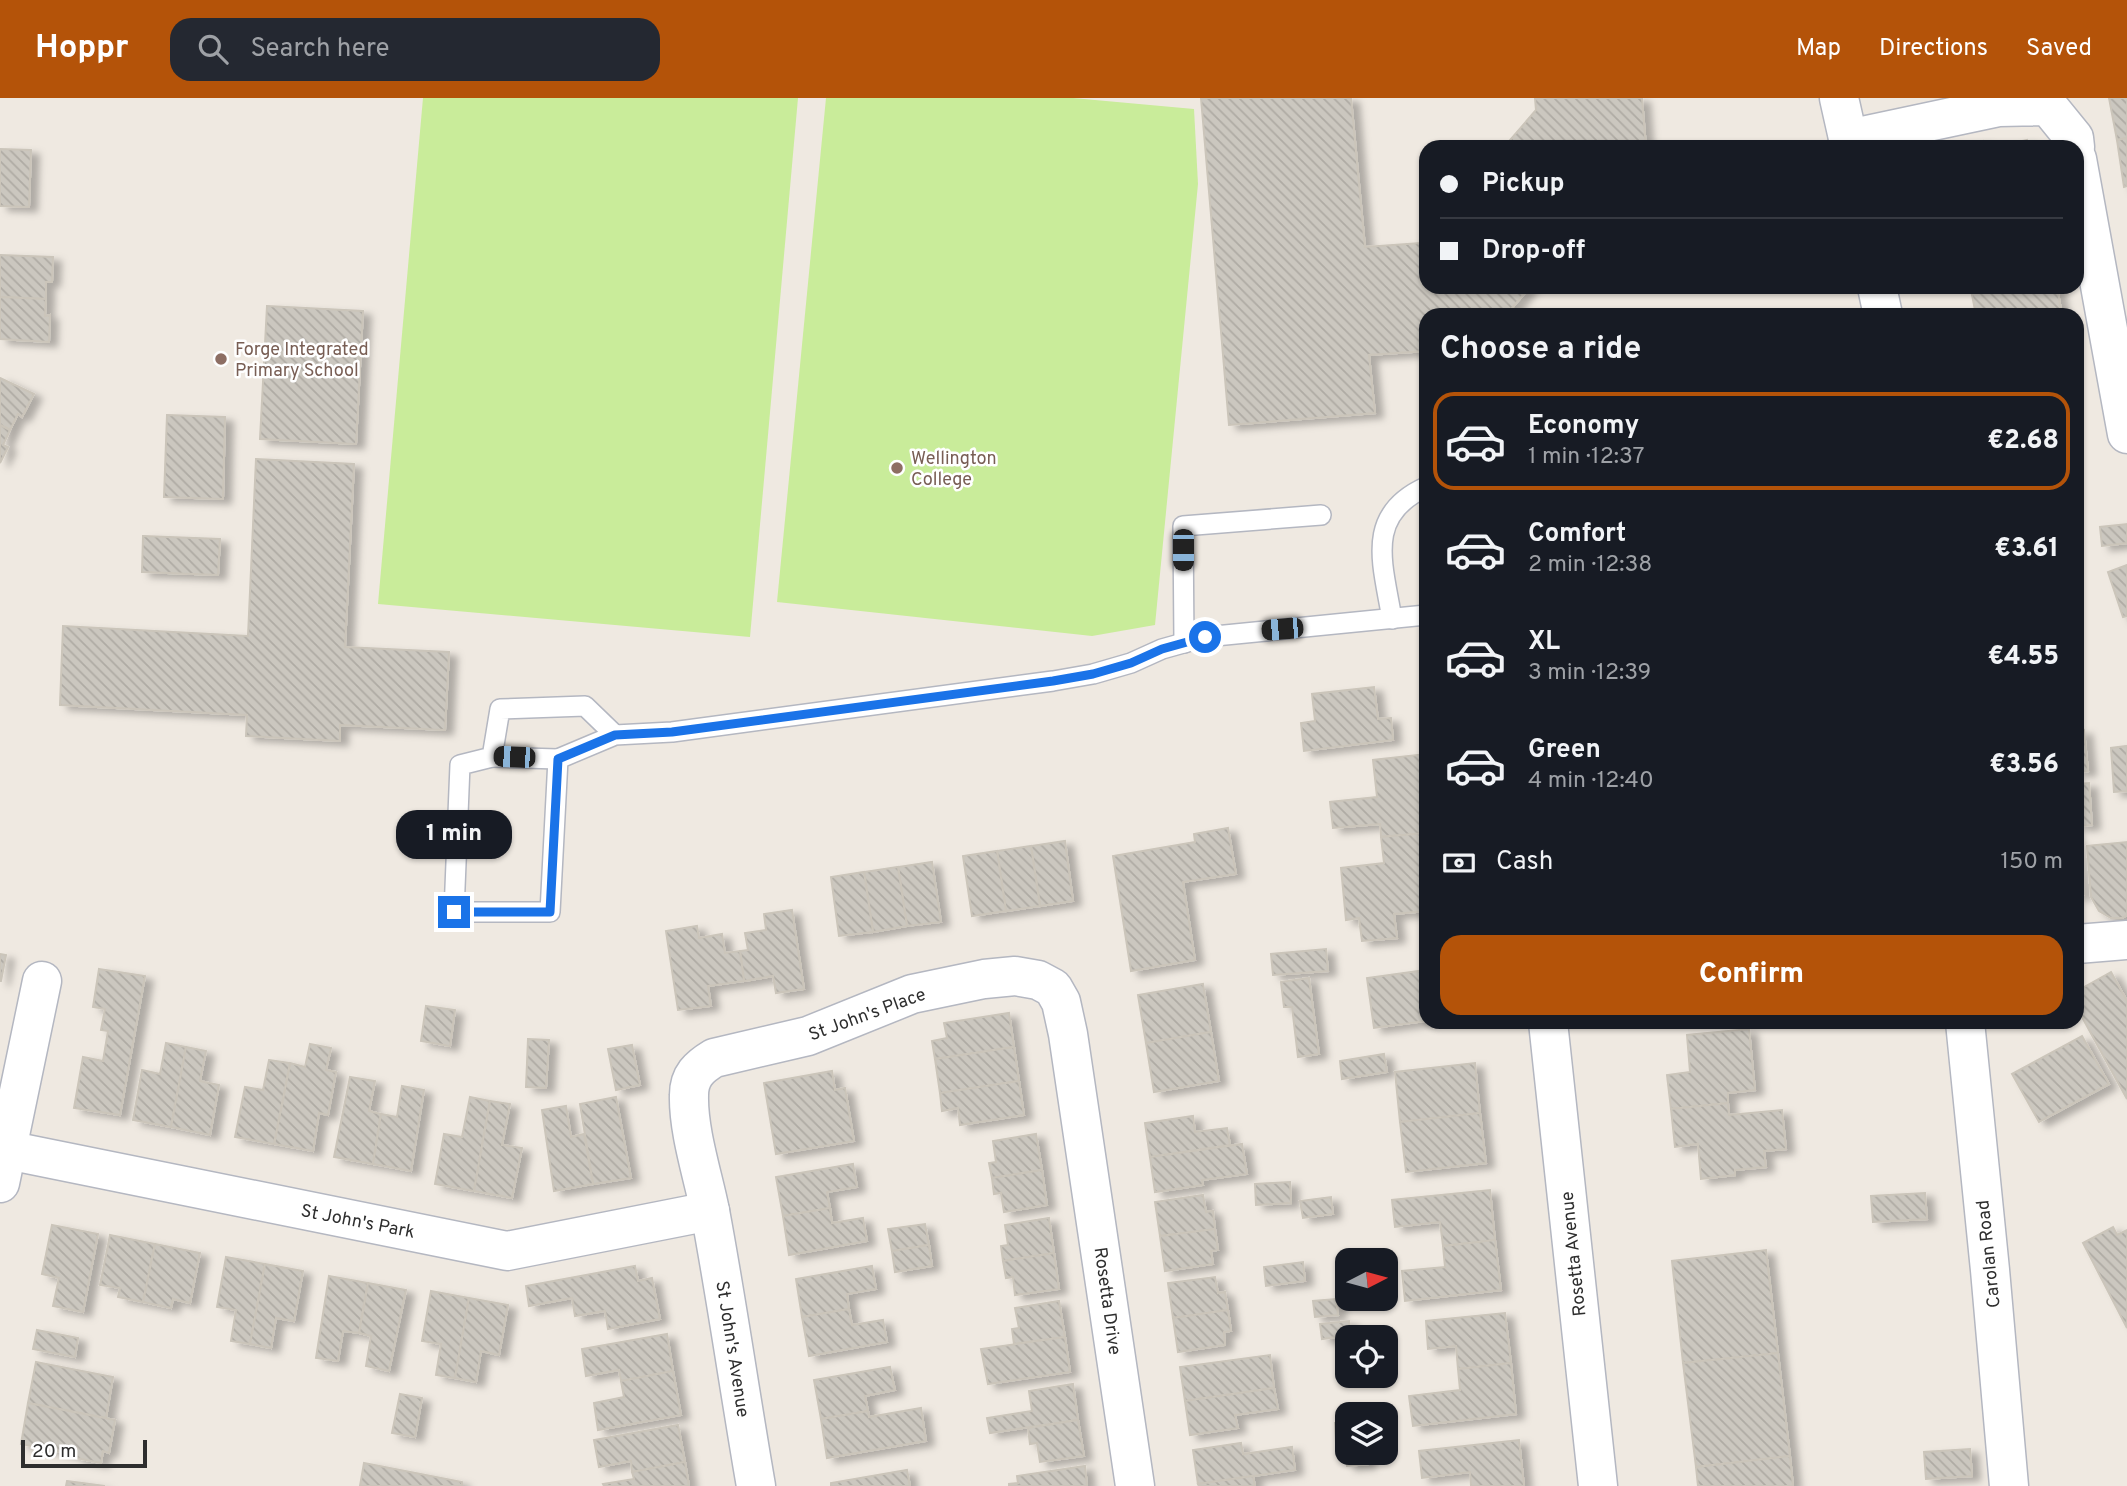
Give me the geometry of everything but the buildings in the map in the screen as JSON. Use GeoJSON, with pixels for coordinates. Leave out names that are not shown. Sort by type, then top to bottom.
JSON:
{"type":"FeatureCollection","features":[{"type":"Feature","properties":{"kind":"street"},"geometry":{"type":"LineString","coordinates":[[1839,98],[1848,140]]}},
{"type":"Feature","properties":{"kind":"street"},"geometry":{"type":"LineString","coordinates":[[1862,140],[1999,107],[2048,106],[2074,140]]}},
{"type":"Feature","properties":{"kind":"street"},"geometry":{"type":"LineString","coordinates":[[2084,198],[2127,434]]}},
{"type":"Feature","properties":{"kind":"street"},"geometry":{"type":"LineString","coordinates":[[2084,943],[2127,940]]}},
{"type":"Feature","properties":{"kind":"street","name":"St John's Place"},"geometry":{"type":"LineString","coordinates":[[710,1211],[689,1095],[692,1077],[702,1066],[714,1058],[808,1036],[912,994],[984,979],[1015,976],[1038,980],[1053,988],[1061,1002],[1080,1117]]}},
{"type":"Feature","properties":{"kind":"street","name":"St John's Park"},"geometry":{"type":"LineString","coordinates":[[41,981],[3,1167],[507,1251],[710,1211]]}},
{"type":"Feature","properties":{"kind":"street","name":"Rosetta Avenue"},"geometry":{"type":"LineString","coordinates":[[1549,1029],[1598,1486]]}},
{"type":"Feature","properties":{"kind":"street","name":"Carolan Road"},"geometry":{"type":"LineString","coordinates":[[1966,1029],[2009,1486]]}},
{"type":"Feature","properties":{"kind":"street","name":"Rosetta Drive"},"geometry":{"type":"LineString","coordinates":[[1080,1117],[1135,1486]]}},
{"type":"Feature","properties":{"kind":"street","name":"St John's Avenue"},"geometry":{"type":"LineString","coordinates":[[710,1211],[756,1486]]}},
{"type":"Feature","properties":{"kind":"lane"},"geometry":{"type":"LineString","coordinates":[[1392,619],[1381,539],[1394,510],[1410,494],[1419,490]]}},
{"type":"Feature","properties":{"kind":"lane"},"geometry":{"type":"LineString","coordinates":[[1184,643],[1183,526],[1321,515]]}},
{"type":"Feature","properties":{"kind":"lane"},"geometry":{"type":"LineString","coordinates":[[558,759],[550,912],[454,912],[460,765],[492,757],[558,759],[615,735],[672,732],[1053,681],[1093,674],[1131,663],[1162,649],[1205,637],[1419,616]]}},
{"type":"Feature","properties":{"kind":"lane"},"geometry":{"type":"LineString","coordinates":[[492,757],[499,709],[585,706],[615,735]]}},
{"type":"Feature","properties":{"kind":"green space"},"geometry":{"type":"Polygon","coordinates":[[[423,98],[798,98],[750,637],[378,604],[423,98]]]}},
{"type":"Feature","properties":{"kind":"green space"},"geometry":{"type":"Polygon","coordinates":[[[826,98],[1073,98],[1194,109],[1198,184],[1155,625],[1092,636],[777,602],[826,98]]]}},
{"type":"Feature","properties":{"kind":"place","name":"Forge Integrated Primary School"},"geometry":{"type":"Point","coordinates":[221,359]}},
{"type":"Feature","properties":{"kind":"place","name":"Wellington College"},"geometry":{"type":"Point","coordinates":[897,468]}},
{"type":"Feature","properties":{"kind":"route"},"geometry":{"type":"LineString","coordinates":[[454,912],[550,912],[558,759],[615,735],[672,732],[1053,681],[1093,674],[1131,663],[1162,649],[1205,637]]}}]}
